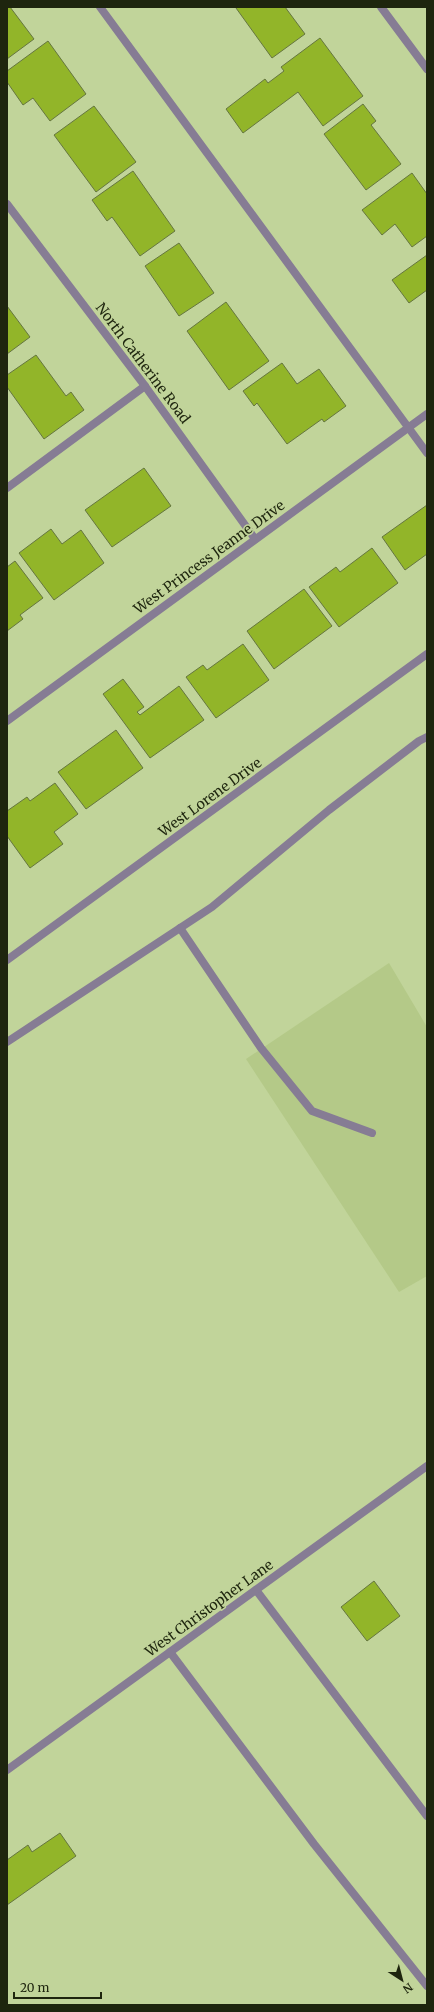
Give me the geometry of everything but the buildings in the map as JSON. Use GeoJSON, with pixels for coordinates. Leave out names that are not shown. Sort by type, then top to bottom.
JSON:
{"type":"FeatureCollection","features":[{"type":"Feature","properties":{"kind":"street"},"geometry":{"type":"LineString","coordinates":[[100,7],[427,452]]}},
{"type":"Feature","properties":{"kind":"street"},"geometry":{"type":"LineString","coordinates":[[381,7],[427,69]]}},
{"type":"Feature","properties":{"kind":"street","name":"North Catherine Road"},"geometry":{"type":"LineString","coordinates":[[7,204],[145,386],[255,539]]}},
{"type":"Feature","properties":{"kind":"street"},"geometry":{"type":"LineString","coordinates":[[7,488],[145,386]]}},
{"type":"Feature","properties":{"kind":"street","name":"West Princess Jeanne Drive"},"geometry":{"type":"LineString","coordinates":[[7,721],[427,414]]}},
{"type":"Feature","properties":{"kind":"street","name":"West Lorene Drive"},"geometry":{"type":"LineString","coordinates":[[7,960],[427,654]]}},
{"type":"Feature","properties":{"kind":"street"},"geometry":{"type":"LineString","coordinates":[[7,1042],[212,908],[329,810],[419,741],[427,737]]}},
{"type":"Feature","properties":{"kind":"street"},"geometry":{"type":"LineString","coordinates":[[180,928],[261,1048],[312,1111],[372,1133]]}},
{"type":"Feature","properties":{"kind":"street","name":"West Christopher Lane"},"geometry":{"type":"LineString","coordinates":[[7,1770],[427,1466]]}},
{"type":"Feature","properties":{"kind":"street"},"geometry":{"type":"LineString","coordinates":[[256,1590],[427,1816]]}},
{"type":"Feature","properties":{"kind":"street"},"geometry":{"type":"LineString","coordinates":[[170,1652],[314,1844],[427,1986]]}},
{"type":"Feature","properties":{"kind":"shaded area"},"geometry":{"type":"Polygon","coordinates":[[[389,963],[427,1027],[427,1276],[399,1292],[246,1059],[389,963]]]}}]}
